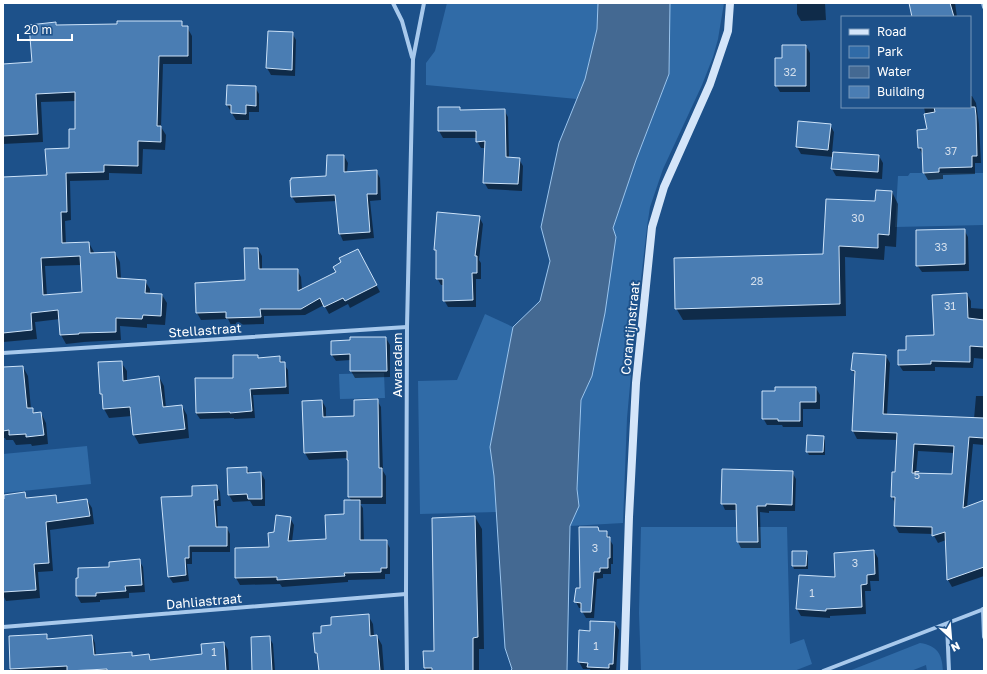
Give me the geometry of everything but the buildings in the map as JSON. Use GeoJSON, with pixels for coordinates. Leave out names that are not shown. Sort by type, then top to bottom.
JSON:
{"type":"FeatureCollection","features":[{"type":"Feature","properties":{"kind":"street","name":"Awaradam"},"geometry":{"type":"LineString","coordinates":[[393,3],[402,21],[413,59]]}},
{"type":"Feature","properties":{"kind":"street","name":"Awaradam"},"geometry":{"type":"LineString","coordinates":[[407,671],[407,327],[413,59],[424,3]]}},
{"type":"Feature","properties":{"kind":"street","name":"Corantijnstraat"},"geometry":{"type":"LineString","coordinates":[[624,671],[636,382],[652,226],[664,187],[710,84],[728,31],[730,3]]}},
{"type":"Feature","properties":{"kind":"street"},"geometry":{"type":"LineString","coordinates":[[983,3],[984,7]]}},
{"type":"Feature","properties":{"kind":"street","name":"Stellastraat"},"geometry":{"type":"LineString","coordinates":[[3,353],[407,327]]}},
{"type":"Feature","properties":{"kind":"street","name":"Dahliastraat"},"geometry":{"type":"LineString","coordinates":[[3,627],[406,594]]}},
{"type":"Feature","properties":{"kind":"street"},"geometry":{"type":"LineString","coordinates":[[823,671],[984,609],[984,637]]}},
{"type":"Feature","properties":{"kind":"street"},"geometry":{"type":"LineString","coordinates":[[947,624],[949,671]]}},
{"type":"Feature","properties":{"kind":"green space"},"geometry":{"type":"Polygon","coordinates":[[[447,3],[598,3],[597,29],[585,79],[577,99],[426,85],[426,63],[435,51],[447,3]]]}},
{"type":"Feature","properties":{"kind":"green space"},"geometry":{"type":"Polygon","coordinates":[[[670,3],[724,3],[718,39],[713,57],[702,85],[663,169],[650,207],[635,331],[627,418],[623,523],[570,526],[579,506],[577,489],[581,400],[592,376],[616,237],[613,228],[636,160],[669,74],[670,3]]]}},
{"type":"Feature","properties":{"kind":"green space"},"geometry":{"type":"Polygon","coordinates":[[[910,173],[984,173],[984,225],[895,227],[898,176],[908,176],[910,173]]]}},
{"type":"Feature","properties":{"kind":"green space"},"geometry":{"type":"Polygon","coordinates":[[[485,314],[513,327],[490,447],[497,512],[420,514],[418,381],[457,380],[485,314]]]}},
{"type":"Feature","properties":{"kind":"green space"},"geometry":{"type":"Polygon","coordinates":[[[384,373],[385,398],[340,399],[339,374],[384,373]]]}},
{"type":"Feature","properties":{"kind":"green space"},"geometry":{"type":"Polygon","coordinates":[[[87,446],[91,484],[3,493],[3,454],[87,446]]]}},
{"type":"Feature","properties":{"kind":"green space"},"geometry":{"type":"Polygon","coordinates":[[[641,527],[787,527],[790,644],[804,639],[812,664],[794,671],[641,671],[639,613],[641,527]]]}},
{"type":"Feature","properties":{"kind":"green space"},"geometry":{"type":"Polygon","coordinates":[[[920,643],[931,646],[938,652],[942,660],[943,671],[927,671],[926,665],[911,671],[849,671],[920,643]]]}},
{"type":"Feature","properties":{"kind":"water"},"geometry":{"type":"Polygon","coordinates":[[[598,3],[670,3],[669,74],[636,160],[613,228],[616,237],[605,313],[592,376],[581,400],[577,489],[579,506],[570,526],[567,671],[510,671],[512,669],[505,648],[494,476],[490,447],[513,327],[540,301],[550,261],[541,227],[559,143],[585,79],[597,29],[598,3]]]}}]}
